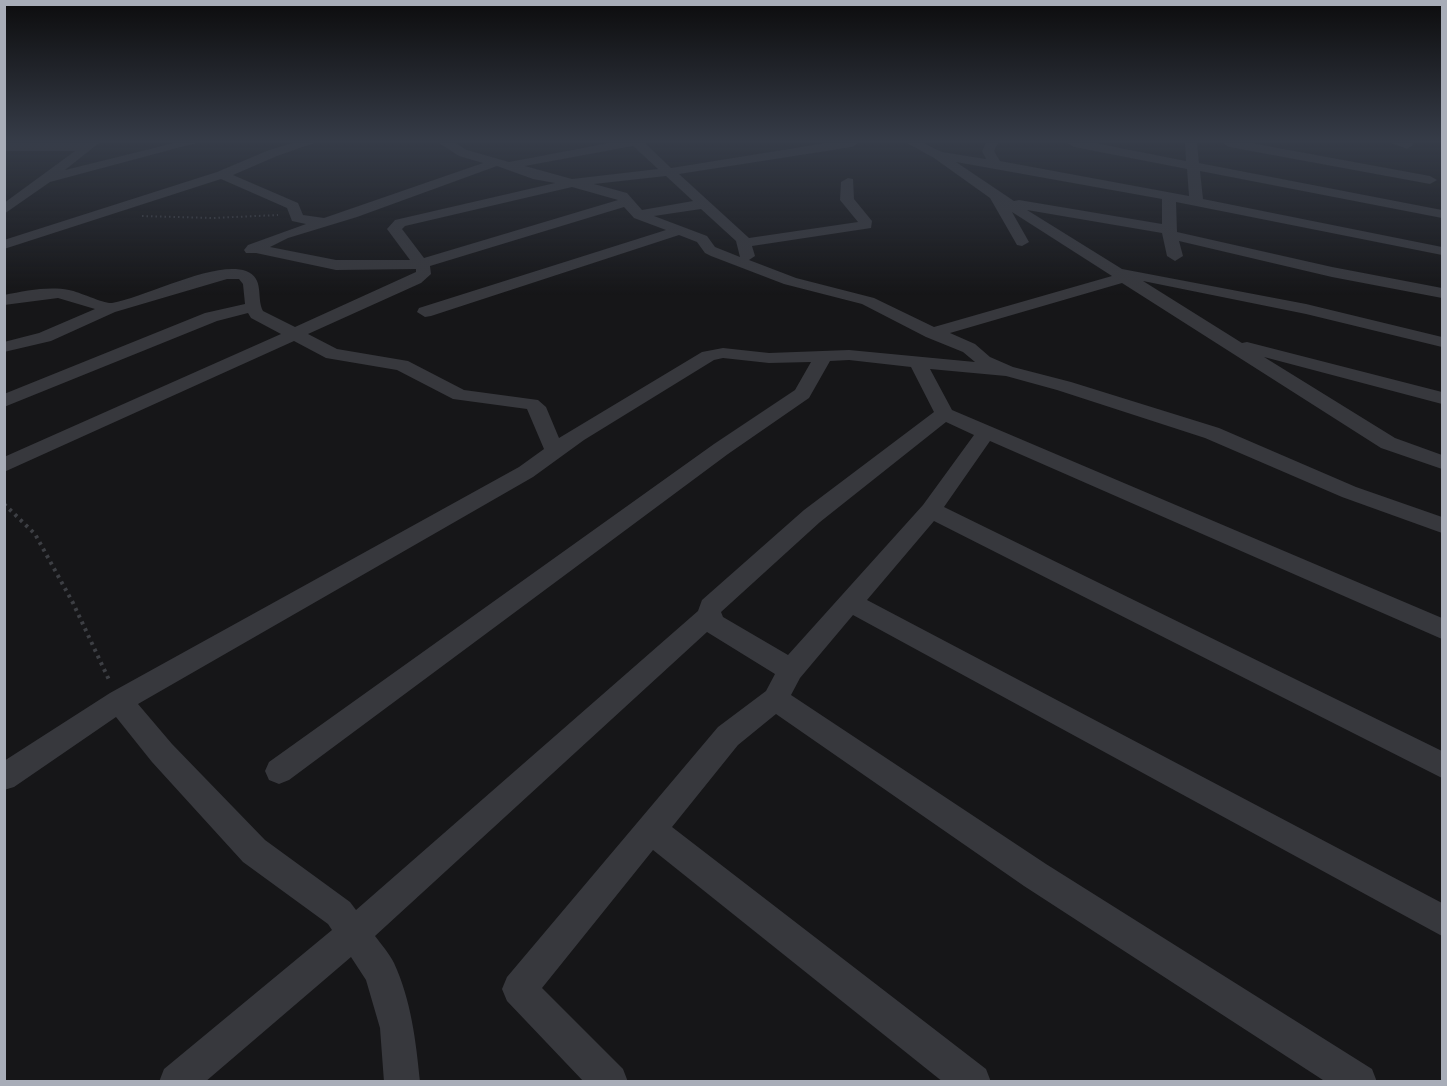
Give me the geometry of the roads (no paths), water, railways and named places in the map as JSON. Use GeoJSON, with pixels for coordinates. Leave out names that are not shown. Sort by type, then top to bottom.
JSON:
{"type":"FeatureCollection","features":[{"type":"Feature","properties":{"kind":"street"},"geometry":{"type":"LineString","coordinates":[[4,210],[26,194]]}},
{"type":"Feature","properties":{"kind":"street"},"geometry":{"type":"LineString","coordinates":[[4,245],[165,194]]}},
{"type":"Feature","properties":{"kind":"street"},"geometry":{"type":"LineString","coordinates":[[265,194],[293,206],[297,218],[325,222]]}},
{"type":"Feature","properties":{"kind":"street"},"geometry":{"type":"LineString","coordinates":[[226,274],[253,248],[283,235],[411,194]]}},
{"type":"Feature","properties":{"kind":"street"},"geometry":{"type":"LineString","coordinates":[[4,465],[415,280],[425,272],[394,229],[400,223],[526,194]]}},
{"type":"Feature","properties":{"kind":"street"},"geometry":{"type":"LineString","coordinates":[[613,194],[622,196],[633,208],[702,239],[710,250],[716,253],[790,280],[868,301],[932,333],[969,348],[984,361],[1007,371]]}},
{"type":"Feature","properties":{"kind":"street"},"geometry":{"type":"LineString","coordinates":[[692,194],[744,243],[749,266]]}},
{"type":"Feature","properties":{"kind":"street"},"geometry":{"type":"LineString","coordinates":[[744,243],[866,225],[847,200],[847,194]]}},
{"type":"Feature","properties":{"kind":"street"},"geometry":{"type":"LineString","coordinates":[[993,194],[1388,443],[1443,462]]}},
{"type":"Feature","properties":{"kind":"street"},"geometry":{"type":"LineString","coordinates":[[1166,194],[1337,232],[1443,252]]}},
{"type":"Feature","properties":{"kind":"street"},"geometry":{"type":"LineString","coordinates":[[1195,194],[1196,200]]}},
{"type":"Feature","properties":{"kind":"street"},"geometry":{"type":"LineString","coordinates":[[1337,194],[1443,214]]}},
{"type":"Feature","properties":{"kind":"street"},"geometry":{"type":"LineString","coordinates":[[1169,195],[1170,233],[1175,256]]}},
{"type":"Feature","properties":{"kind":"street"},"geometry":{"type":"LineString","coordinates":[[1001,199],[1170,233],[1332,272],[1443,293]]}},
{"type":"Feature","properties":{"kind":"street"},"geometry":{"type":"LineString","coordinates":[[1001,199],[1022,242]]}},
{"type":"Feature","properties":{"kind":"street"},"geometry":{"type":"LineString","coordinates":[[253,248],[336,265],[421,264],[633,208],[703,204]]}},
{"type":"Feature","properties":{"kind":"street"},"geometry":{"type":"LineString","coordinates":[[425,312],[681,230]]}},
{"type":"Feature","properties":{"kind":"street"},"geometry":{"type":"LineString","coordinates":[[4,347],[45,337],[109,309],[201,280],[226,274],[243,275],[251,283],[253,307],[257,314],[332,354],[402,365],[460,395],[531,404],[537,407],[554,450]]}},
{"type":"Feature","properties":{"kind":"street"},"geometry":{"type":"LineString","coordinates":[[932,333],[1120,274],[1306,309],[1443,342]]}},
{"type":"Feature","properties":{"kind":"street"},"geometry":{"type":"LineString","coordinates":[[4,300],[45,292],[63,293],[78,295],[109,309]]}},
{"type":"Feature","properties":{"kind":"street"},"geometry":{"type":"LineString","coordinates":[[4,401],[211,317],[253,307]]}},
{"type":"Feature","properties":{"kind":"street"},"geometry":{"type":"LineString","coordinates":[[1222,340],[1443,398]]}},
{"type":"Feature","properties":{"kind":"street"},"geometry":{"type":"LineString","coordinates":[[4,777],[119,701],[526,472],[554,450],[708,356],[723,353],[769,358],[817,367],[849,355],[1007,371],[1065,386],[1212,433],[1349,492],[1443,525]]}},
{"type":"Feature","properties":{"kind":"street"},"geometry":{"type":"LineString","coordinates":[[917,361],[944,414],[1443,629]]}},
{"type":"Feature","properties":{"kind":"street"},"geometry":{"type":"LineString","coordinates":[[279,771],[721,449],[776,414],[802,394],[817,367]]}},
{"type":"Feature","properties":{"kind":"street"},"geometry":{"type":"LineString","coordinates":[[177,1082],[353,934],[708,616],[711,607],[812,516],[944,414]]}},
{"type":"Feature","properties":{"kind":"street"},"geometry":{"type":"LineString","coordinates":[[610,1082],[519,989],[728,736],[775,699],[791,670],[931,510],[987,431]]}},
{"type":"Feature","properties":{"kind":"street"},"geometry":{"type":"LineString","coordinates":[[931,510],[1443,765]]}},
{"type":"Feature","properties":{"kind":"street"},"geometry":{"type":"LineString","coordinates":[[850,602],[1443,920]]}},
{"type":"Feature","properties":{"kind":"street"},"geometry":{"type":"LineString","coordinates":[[708,616],[714,624],[791,670]]}},
{"type":"Feature","properties":{"kind":"street"},"geometry":{"type":"LineString","coordinates":[[775,699],[1035,875],[1359,1082]]}},
{"type":"Feature","properties":{"kind":"street"},"geometry":{"type":"LineString","coordinates":[[119,701],[162,753],[254,851],[339,913],[381,972],[397,1028],[402,1082]]}},
{"type":"Feature","properties":{"kind":"street"},"geometry":{"type":"LineString","coordinates":[[651,829],[973,1082]]}}]}
